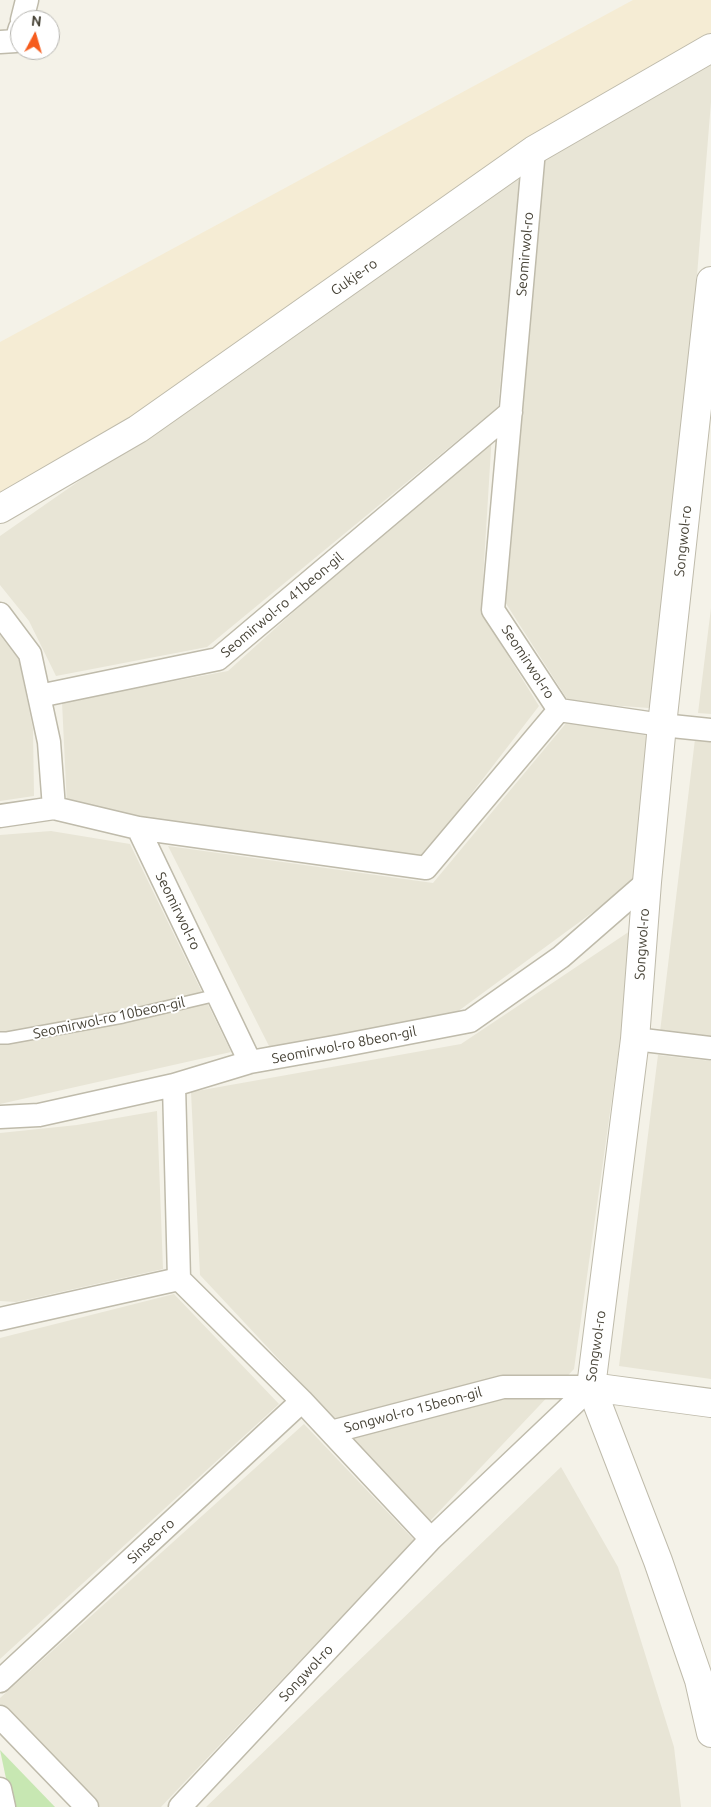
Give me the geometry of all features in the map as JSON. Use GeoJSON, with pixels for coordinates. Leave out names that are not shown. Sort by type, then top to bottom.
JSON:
{"type":"FeatureCollection","features":[{"type":"Feature","properties":{"kind":"street","name":"Gukje-ro"},"geometry":{"type":"LineString","coordinates":[[0,509],[138,429],[534,150],[710,49]]}},
{"type":"Feature","properties":{"kind":"street","name":"Seomirwol-ro"},"geometry":{"type":"LineString","coordinates":[[0,816],[54,808],[138,828],[426,868],[559,710],[494,610],[534,150]]}},
{"type":"Feature","properties":{"kind":"street","name":"Songwol-ro"},"geometry":{"type":"LineString","coordinates":[[180,1807],[431,1539],[591,1387],[635,1040],[647,882],[662,725],[702,453],[711,281]]}},
{"type":"Feature","properties":{"kind":"street","name":"Seomirwol-ro 41beon-gil"},"geometry":{"type":"LineString","coordinates":[[39,696],[218,659],[511,412]]}},
{"type":"Feature","properties":{"kind":"street"},"geometry":{"type":"LineString","coordinates":[[0,614],[30,654],[49,742],[54,808]]}},
{"type":"Feature","properties":{"kind":"street"},"geometry":{"type":"LineString","coordinates":[[559,710],[711,730]]}},
{"type":"Feature","properties":{"kind":"street","name":"Seomirwol-ro"},"geometry":{"type":"LineString","coordinates":[[138,828],[250,1062]]}},
{"type":"Feature","properties":{"kind":"street","name":"Seomirwol-ro 8beon-gil"},"geometry":{"type":"LineString","coordinates":[[0,1118],[39,1115],[174,1085],[250,1062],[470,1021],[561,957],[647,882]]}},
{"type":"Feature","properties":{"kind":"street"},"geometry":{"type":"LineString","coordinates":[[635,1040],[711,1048]]}},
{"type":"Feature","properties":{"kind":"street"},"geometry":{"type":"LineString","coordinates":[[0,1319],[180,1279],[174,1085]]}},
{"type":"Feature","properties":{"kind":"street","name":"Songwol-ro 15beon-gil"},"geometry":{"type":"LineString","coordinates":[[180,1279],[331,1432],[503,1387],[591,1387]]}},
{"type":"Feature","properties":{"kind":"street"},"geometry":{"type":"LineString","coordinates":[[711,1403],[591,1387],[658,1561],[699,1680],[711,1733]]}},
{"type":"Feature","properties":{"kind":"street","name":"Sinseo-ro"},"geometry":{"type":"LineString","coordinates":[[0,1681],[302,1401]]}},
{"type":"Feature","properties":{"kind":"street"},"geometry":{"type":"LineString","coordinates":[[331,1432],[431,1539]]}},
{"type":"Feature","properties":{"kind":"street"},"geometry":{"type":"LineString","coordinates":[[0,1717],[87,1807]]}},
{"type":"Feature","properties":{"kind":"street"},"geometry":{"type":"LineString","coordinates":[[0,1789],[4,1807]]}},
{"type":"Feature","properties":{"kind":"lane","name":"Seomirwol-ro 10beon-gil"},"geometry":{"type":"LineString","coordinates":[[0,1038],[123,1017],[218,995]]}},
{"type":"Feature","properties":{"kind":"shaded area"},"geometry":{"type":"Polygon","coordinates":[[[633,0],[711,0],[711,35],[580,107],[523,141],[131,420],[0,495],[0,342],[633,0]]]}},
{"type":"Feature","properties":{"kind":"shaded area"},"geometry":{"type":"Polygon","coordinates":[[[711,60],[711,102],[662,709],[569,702],[505,602],[539,156],[711,60]]]}},
{"type":"Feature","properties":{"kind":"shaded area"},"geometry":{"type":"Polygon","coordinates":[[[520,174],[498,407],[207,647],[56,676],[29,621],[0,585],[0,536],[520,174]]]}},
{"type":"Feature","properties":{"kind":"shaded area"},"geometry":{"type":"Polygon","coordinates":[[[492,433],[481,612],[539,706],[422,858],[67,806],[62,702],[228,671],[492,433]]]}},
{"type":"Feature","properties":{"kind":"shaded area"},"geometry":{"type":"Polygon","coordinates":[[[711,608],[711,714],[698,713],[711,608]]]}},
{"type":"Feature","properties":{"kind":"shaded area"},"geometry":{"type":"Polygon","coordinates":[[[0,635],[19,660],[33,729],[34,796],[0,801],[0,635]]]}},
{"type":"Feature","properties":{"kind":"shaded area"},"geometry":{"type":"Polygon","coordinates":[[[567,722],[655,737],[638,879],[457,1012],[270,1048],[168,846],[433,883],[567,722]]]}},
{"type":"Feature","properties":{"kind":"shaded area"},"geometry":{"type":"Polygon","coordinates":[[[695,739],[711,741],[711,1038],[660,1032],[695,739]]]}},
{"type":"Feature","properties":{"kind":"shaded area"},"geometry":{"type":"Polygon","coordinates":[[[51,831],[130,844],[231,1052],[0,1104],[0,835],[51,831]]]}},
{"type":"Feature","properties":{"kind":"shaded area"},"geometry":{"type":"Polygon","coordinates":[[[636,927],[574,1369],[430,1521],[200,1275],[191,1092],[461,1044],[636,927]]]}},
{"type":"Feature","properties":{"kind":"shaded area"},"geometry":{"type":"Polygon","coordinates":[[[658,1055],[711,1061],[711,1379],[619,1366],[658,1055]]]}},
{"type":"Feature","properties":{"kind":"shaded area"},"geometry":{"type":"Polygon","coordinates":[[[157,1111],[163,1269],[16,1302],[0,1301],[0,1133],[77,1125],[157,1111]]]}},
{"type":"Feature","properties":{"kind":"shaded area"},"geometry":{"type":"Polygon","coordinates":[[[174,1294],[279,1404],[0,1659],[0,1338],[174,1294]]]}},
{"type":"Feature","properties":{"kind":"shaded area"},"geometry":{"type":"Polygon","coordinates":[[[304,1424],[414,1540],[161,1807],[100,1807],[0,1704],[0,1698],[304,1424]]]}},
{"type":"Feature","properties":{"kind":"shaded area"},"geometry":{"type":"Polygon","coordinates":[[[561,1467],[618,1567],[674,1747],[681,1807],[206,1807],[561,1467]]]}},
{"type":"Feature","properties":{"kind":"green space"},"geometry":{"type":"Polygon","coordinates":[[[0,1750],[55,1807],[12,1807],[0,1750]]]}}]}
